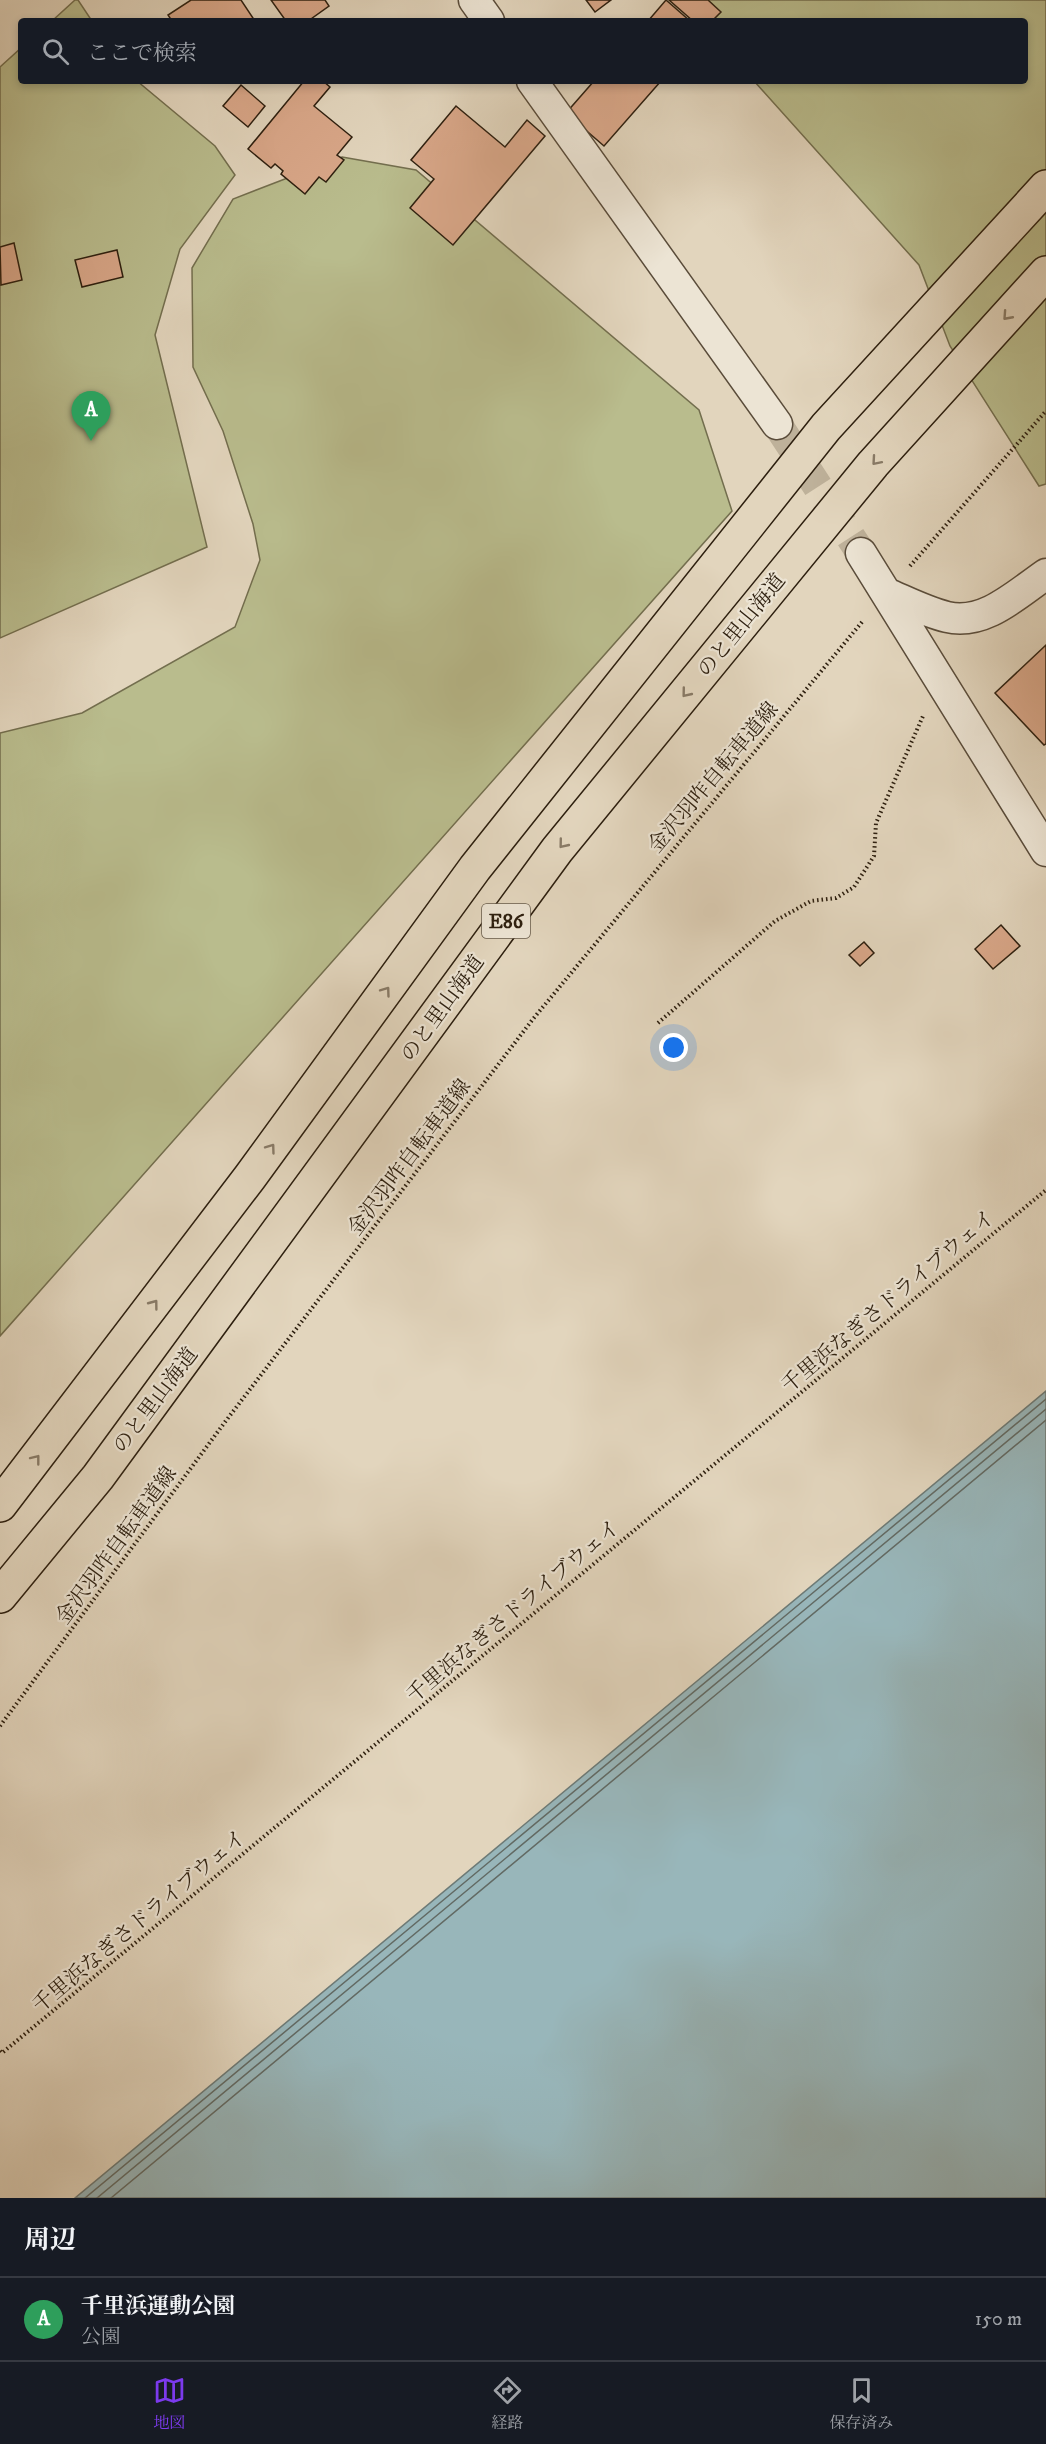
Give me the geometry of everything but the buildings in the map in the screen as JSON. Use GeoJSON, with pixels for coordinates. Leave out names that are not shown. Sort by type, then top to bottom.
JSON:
{"type":"FeatureCollection","features":[{"type":"Feature","properties":{"kind":"highway","name":"E86"},"geometry":{"type":"LineString","coordinates":[[0,1505],[243,1186],[490,849],[826,427],[1046,187]]}},
{"type":"Feature","properties":{"kind":"highway","name":"のと里山海道"},"geometry":{"type":"LineString","coordinates":[[0,1596],[98,1477],[558,850],[873,464],[1046,273]]}},
{"type":"Feature","properties":{"kind":"street"},"geometry":{"type":"LineString","coordinates":[[474,0],[487,18]]}},
{"type":"Feature","properties":{"kind":"street"},"geometry":{"type":"LineString","coordinates":[[534,84],[777,424]]}},
{"type":"Feature","properties":{"kind":"street"},"geometry":{"type":"LineString","coordinates":[[861,553],[1046,851]]}},
{"type":"Feature","properties":{"kind":"street"},"geometry":{"type":"LineString","coordinates":[[886,593],[946,617],[961,619],[979,616],[1002,605],[1046,574]]}},
{"type":"Feature","properties":{"kind":"path"},"geometry":{"type":"LineString","coordinates":[[912,564],[1046,411]]}},
{"type":"Feature","properties":{"kind":"path","name":"金沢羽咋自転車道線"},"geometry":{"type":"LineString","coordinates":[[0,1726],[225,1422],[533,1019],[862,621]]}},
{"type":"Feature","properties":{"kind":"path"},"geometry":{"type":"LineString","coordinates":[[658,1023],[775,921],[811,901],[836,898],[854,887],[874,856],[876,823],[911,741],[942,685]]}},
{"type":"Feature","properties":{"kind":"path","name":"千里浜なぎさドライブウェイ"},"geometry":{"type":"LineString","coordinates":[[0,2051],[2,2054],[1046,1190]]}},
{"type":"Feature","properties":{"kind":"green space"},"geometry":{"type":"Polygon","coordinates":[[[75,0],[78,0],[90,18],[55,18],[75,0]]]}},
{"type":"Feature","properties":{"kind":"green space"},"geometry":{"type":"Polygon","coordinates":[[[689,0],[1046,0],[1046,484],[1039,486],[950,346],[919,265],[757,84],[1028,84],[1028,18],[702,18],[689,0]]]}},
{"type":"Feature","properties":{"kind":"green space"},"geometry":{"type":"Polygon","coordinates":[[[18,51],[18,84],[141,84],[215,146],[235,175],[180,249],[155,335],[207,547],[0,638],[0,67],[18,51]]]}},
{"type":"Feature","properties":{"kind":"green space"},"geometry":{"type":"Polygon","coordinates":[[[342,157],[416,170],[699,410],[732,511],[0,1336],[0,733],[82,713],[235,627],[260,560],[253,524],[223,431],[193,367],[192,268],[233,199],[342,157]]]}},
{"type":"Feature","properties":{"kind":"water"},"geometry":{"type":"Polygon","coordinates":[[[1046,1391],[1046,2198],[75,2198],[1046,1391]]]}},
{"type":"Feature","properties":{"kind":"tunnel"},"geometry":{"type":"LineString","coordinates":[[777,424],[861,553]]}},
{"type":"Feature","properties":{"kind":"place","name":"千里浜運動公園"},"geometry":{"type":"Point","coordinates":[91,441]}}]}
